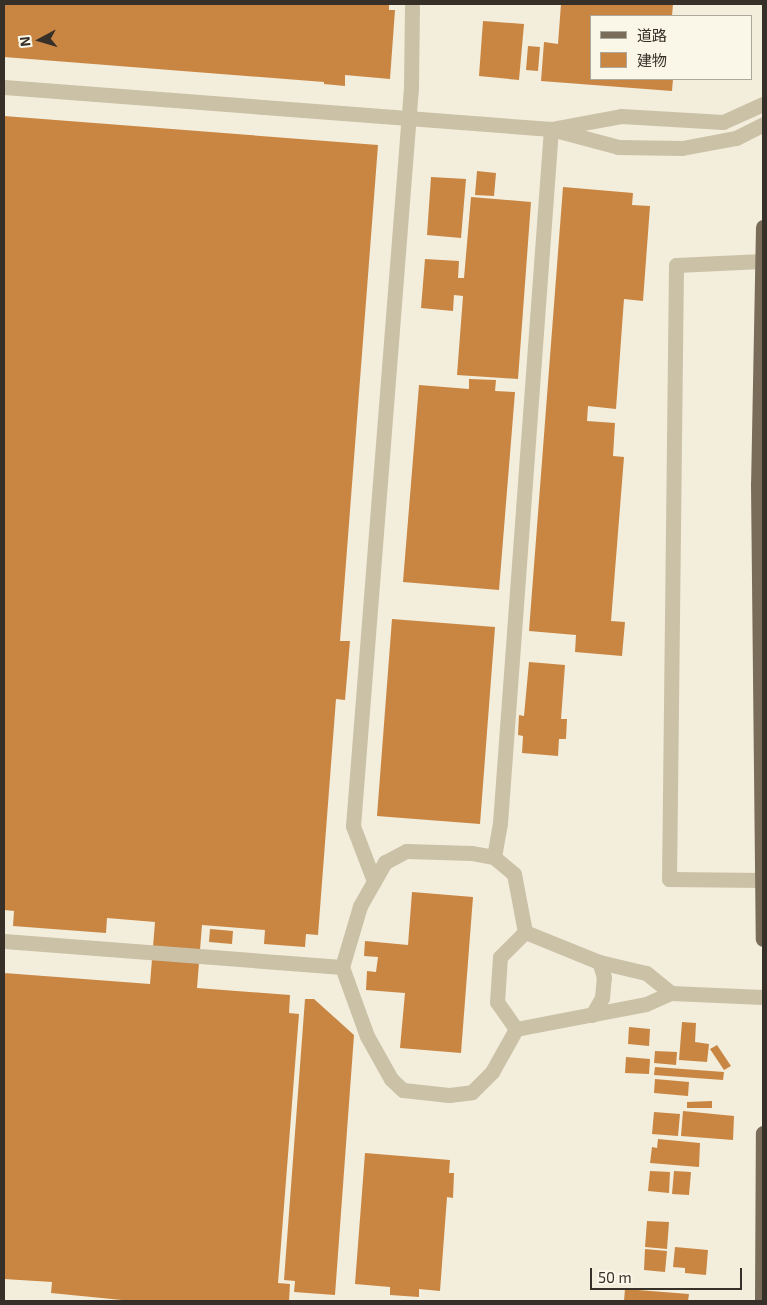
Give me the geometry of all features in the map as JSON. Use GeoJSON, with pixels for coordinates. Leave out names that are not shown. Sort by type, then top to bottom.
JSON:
{"type":"FeatureCollection","features":[{"type":"Feature","properties":{"kind":"main road"},"geometry":{"type":"LineString","coordinates":[[763,227],[761,484],[763,938]]}},
{"type":"Feature","properties":{"kind":"main road"},"geometry":{"type":"LineString","coordinates":[[762,1301],[763,1133]]}},
{"type":"Feature","properties":{"kind":"street"},"geometry":{"type":"LineString","coordinates":[[374,881],[353,826],[408,117],[412,7]]}},
{"type":"Feature","properties":{"kind":"street"},"geometry":{"type":"LineString","coordinates":[[4,87],[551,129],[618,148],[682,148],[729,140],[763,124]]}},
{"type":"Feature","properties":{"kind":"street"},"geometry":{"type":"LineString","coordinates":[[551,129],[621,116],[723,122],[763,104]]}},
{"type":"Feature","properties":{"kind":"street"},"geometry":{"type":"LineString","coordinates":[[494,857],[500,823],[551,129]]}},
{"type":"Feature","properties":{"kind":"street"},"geometry":{"type":"LineString","coordinates":[[763,253],[676,265],[669,879],[763,880]]}},
{"type":"Feature","properties":{"kind":"street"},"geometry":{"type":"LineString","coordinates":[[516,1029],[492,1072],[472,1092],[449,1095],[403,1090],[391,1079],[367,1036],[342,967],[360,906],[385,862],[406,851],[494,857],[514,874],[525,932]]}},
{"type":"Feature","properties":{"kind":"street"},"geometry":{"type":"LineString","coordinates":[[525,932],[599,962],[646,973],[671,992]]}},
{"type":"Feature","properties":{"kind":"street"},"geometry":{"type":"LineString","coordinates":[[516,1029],[497,1002],[500,957],[525,932]]}},
{"type":"Feature","properties":{"kind":"street"},"geometry":{"type":"LineString","coordinates":[[4,941],[342,967]]}},
{"type":"Feature","properties":{"kind":"street"},"geometry":{"type":"LineString","coordinates":[[592,1015],[602,998],[604,977],[599,962]]}},
{"type":"Feature","properties":{"kind":"street"},"geometry":{"type":"LineString","coordinates":[[516,1029],[646,1004],[671,992],[763,997]]}},
{"type":"Feature","properties":{"kind":"building"},"geometry":{"type":"Polygon","coordinates":[[[4,4],[389,4],[389,10],[395,10],[390,79],[345,75],[345,86],[324,84],[324,82],[4,57],[4,4]]]}},
{"type":"Feature","properties":{"kind":"building"},"geometry":{"type":"Polygon","coordinates":[[[561,4],[673,4],[672,15],[590,15],[590,80],[673,80],[672,91],[541,81],[544,42],[558,44],[561,4]]]}},
{"type":"Feature","properties":{"kind":"building"},"geometry":{"type":"Polygon","coordinates":[[[483,21],[524,24],[519,80],[479,76],[483,21]]]}},
{"type":"Feature","properties":{"kind":"building"},"geometry":{"type":"Polygon","coordinates":[[[528,46],[540,47],[538,71],[526,70],[528,46]]]}},
{"type":"Feature","properties":{"kind":"building"},"geometry":{"type":"Polygon","coordinates":[[[4,116],[378,145],[340,641],[350,641],[345,700],[336,699],[318,935],[306,934],[305,947],[264,944],[265,930],[202,925],[197,988],[290,995],[289,1013],[299,1014],[278,1283],[290,1284],[289,1301],[132,1301],[51,1293],[52,1282],[4,1279],[4,973],[150,984],[155,922],[107,918],[106,933],[13,926],[14,911],[4,910],[4,116]]]}},
{"type":"Feature","properties":{"kind":"building"},"geometry":{"type":"Polygon","coordinates":[[[477,171],[496,173],[494,196],[475,195],[477,171]]]}},
{"type":"Feature","properties":{"kind":"building"},"geometry":{"type":"Polygon","coordinates":[[[431,177],[466,179],[461,238],[427,235],[431,177]]]}},
{"type":"Feature","properties":{"kind":"building"},"geometry":{"type":"Polygon","coordinates":[[[563,187],[633,193],[632,205],[650,206],[643,301],[624,299],[616,409],[588,406],[587,421],[615,423],[613,456],[624,457],[611,621],[625,622],[622,656],[575,652],[576,635],[529,631],[563,187]]]}},
{"type":"Feature","properties":{"kind":"building"},"geometry":{"type":"Polygon","coordinates":[[[471,197],[531,202],[518,379],[457,375],[463,296],[454,295],[453,311],[421,308],[425,259],[459,261],[458,278],[464,278],[471,197]]]}},
{"type":"Feature","properties":{"kind":"building"},"geometry":{"type":"Polygon","coordinates":[[[469,379],[496,380],[495,391],[515,392],[499,590],[403,582],[419,385],[469,389],[469,379]]]}},
{"type":"Feature","properties":{"kind":"building"},"geometry":{"type":"Polygon","coordinates":[[[392,619],[495,627],[480,824],[377,816],[392,619]]]}},
{"type":"Feature","properties":{"kind":"building"},"geometry":{"type":"Polygon","coordinates":[[[529,662],[565,665],[561,719],[567,719],[566,739],[559,739],[558,756],[522,753],[523,736],[518,735],[519,715],[524,716],[529,662]]]}},
{"type":"Feature","properties":{"kind":"building"},"geometry":{"type":"Polygon","coordinates":[[[412,892],[473,897],[461,1053],[400,1048],[405,993],[366,990],[367,971],[376,972],[378,957],[364,956],[365,941],[408,945],[412,892]]]}},
{"type":"Feature","properties":{"kind":"building"},"geometry":{"type":"Polygon","coordinates":[[[210,929],[233,931],[232,944],[209,942],[210,929]]]}},
{"type":"Feature","properties":{"kind":"building"},"geometry":{"type":"Polygon","coordinates":[[[305,999],[314,999],[354,1035],[335,1295],[294,1292],[295,1281],[284,1280],[305,999]]]}},
{"type":"Feature","properties":{"kind":"building"},"geometry":{"type":"Polygon","coordinates":[[[682,1022],[696,1023],[695,1042],[709,1044],[707,1062],[679,1060],[682,1022]]]}},
{"type":"Feature","properties":{"kind":"building"},"geometry":{"type":"Polygon","coordinates":[[[629,1027],[650,1029],[649,1046],[628,1044],[629,1027]]]}},
{"type":"Feature","properties":{"kind":"building"},"geometry":{"type":"Polygon","coordinates":[[[717,1045],[731,1066],[724,1070],[710,1049],[717,1045]]]}},
{"type":"Feature","properties":{"kind":"building"},"geometry":{"type":"Polygon","coordinates":[[[655,1051],[677,1052],[676,1065],[654,1063],[655,1051]]]}},
{"type":"Feature","properties":{"kind":"building"},"geometry":{"type":"Polygon","coordinates":[[[626,1057],[650,1059],[649,1074],[625,1073],[626,1057]]]}},
{"type":"Feature","properties":{"kind":"building"},"geometry":{"type":"Polygon","coordinates":[[[655,1067],[724,1072],[723,1080],[654,1075],[655,1067]]]}},
{"type":"Feature","properties":{"kind":"building"},"geometry":{"type":"Polygon","coordinates":[[[655,1079],[689,1082],[688,1096],[654,1093],[655,1079]]]}},
{"type":"Feature","properties":{"kind":"building"},"geometry":{"type":"Polygon","coordinates":[[[712,1101],[712,1108],[687,1108],[687,1102],[712,1101]]]}},
{"type":"Feature","properties":{"kind":"building"},"geometry":{"type":"Polygon","coordinates":[[[683,1111],[734,1116],[733,1140],[681,1136],[683,1111]]]}},
{"type":"Feature","properties":{"kind":"building"},"geometry":{"type":"Polygon","coordinates":[[[654,1112],[680,1114],[678,1136],[652,1134],[654,1112]]]}},
{"type":"Feature","properties":{"kind":"building"},"geometry":{"type":"Polygon","coordinates":[[[658,1139],[700,1143],[699,1167],[650,1163],[652,1147],[657,1148],[658,1139]]]}},
{"type":"Feature","properties":{"kind":"building"},"geometry":{"type":"Polygon","coordinates":[[[365,1153],[450,1160],[449,1173],[454,1173],[453,1198],[447,1197],[440,1291],[419,1289],[419,1297],[390,1295],[390,1287],[355,1284],[365,1153]]]}},
{"type":"Feature","properties":{"kind":"building"},"geometry":{"type":"Polygon","coordinates":[[[650,1171],[670,1172],[669,1193],[648,1191],[650,1171]]]}},
{"type":"Feature","properties":{"kind":"building"},"geometry":{"type":"Polygon","coordinates":[[[674,1171],[691,1172],[689,1195],[672,1194],[674,1171]]]}},
{"type":"Feature","properties":{"kind":"building"},"geometry":{"type":"Polygon","coordinates":[[[647,1221],[669,1222],[667,1249],[645,1247],[647,1221]]]}},
{"type":"Feature","properties":{"kind":"building"},"geometry":{"type":"Polygon","coordinates":[[[675,1247],[708,1250],[706,1275],[685,1273],[685,1268],[673,1267],[675,1247]]]}},
{"type":"Feature","properties":{"kind":"building"},"geometry":{"type":"Polygon","coordinates":[[[645,1249],[667,1251],[665,1272],[644,1270],[645,1249]]]}},
{"type":"Feature","properties":{"kind":"building"},"geometry":{"type":"Polygon","coordinates":[[[625,1289],[689,1294],[688,1301],[624,1301],[625,1289]]]}}]}
